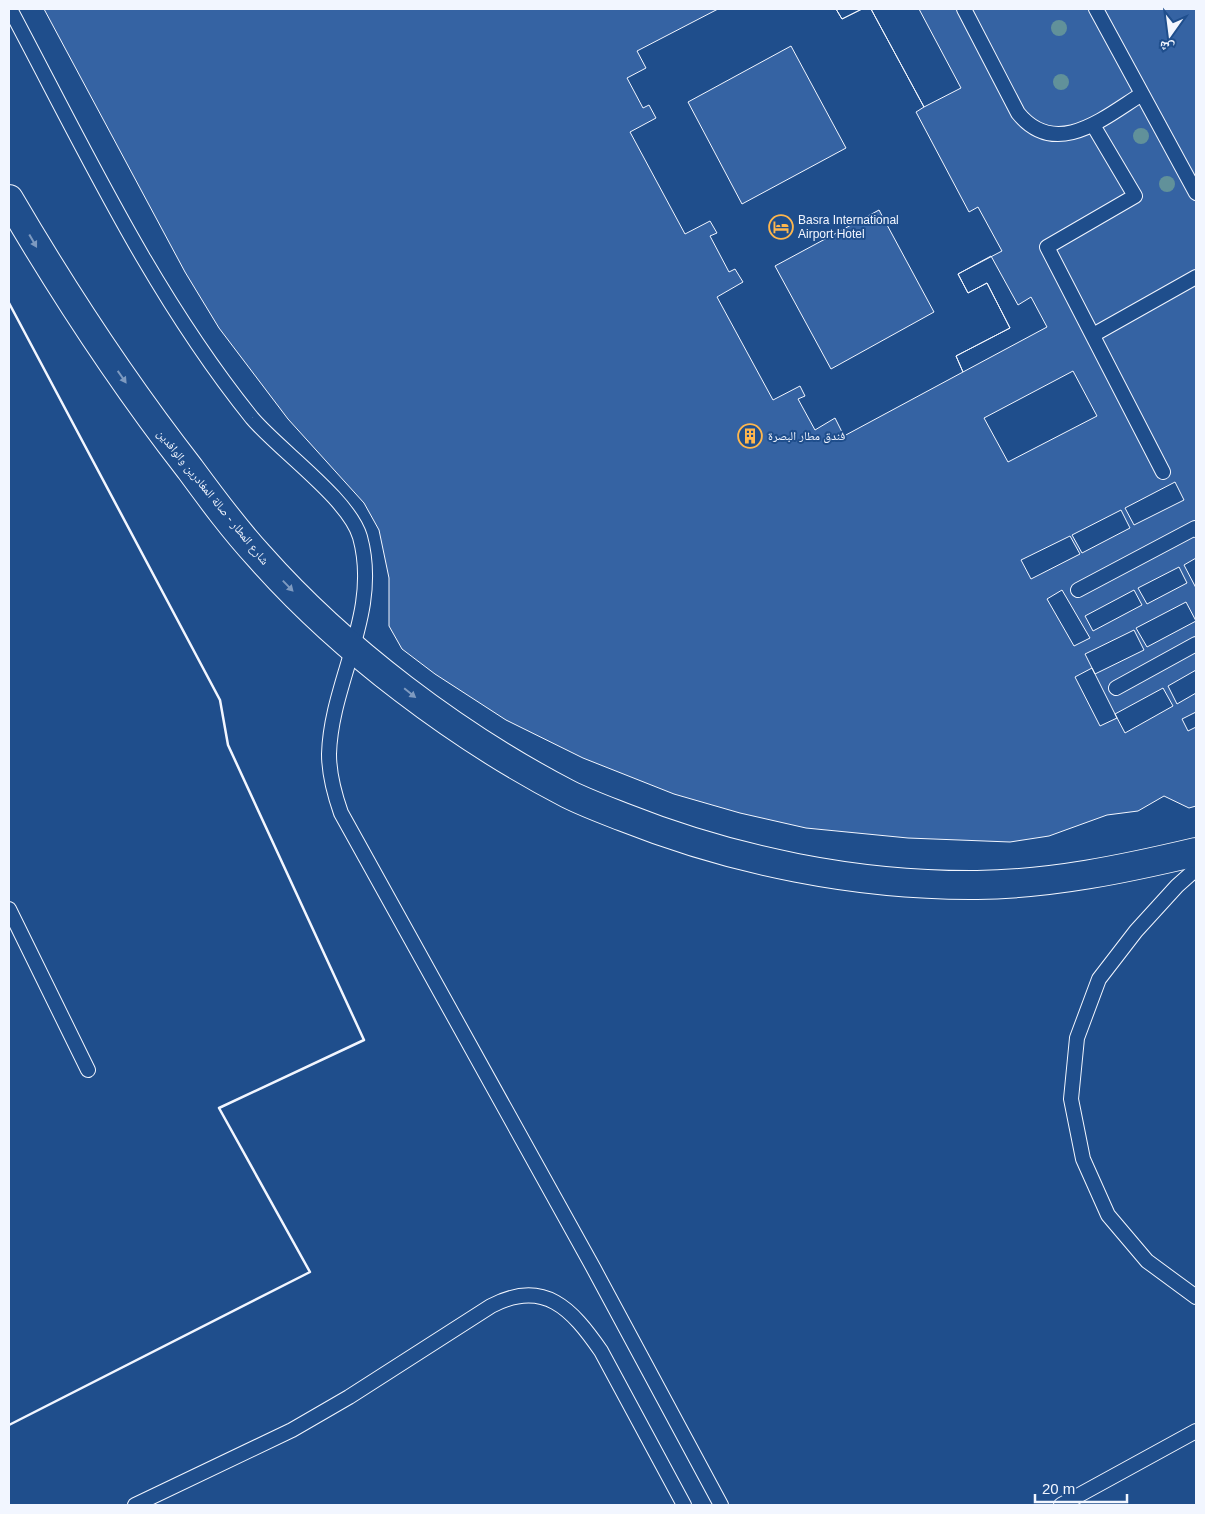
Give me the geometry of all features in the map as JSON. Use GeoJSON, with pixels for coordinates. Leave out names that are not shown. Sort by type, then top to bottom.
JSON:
{"type":"FeatureCollection","features":[{"type":"Feature","properties":{"kind":"highway","name":"شارع المطار - صالة المغادرين والوافدين"},"geometry":{"type":"LineString","coordinates":[[9,199],[98,344],[221,511],[259,557],[305,604],[353,647],[418,700],[492,750],[571,796],[654,829],[742,856],[860,879],[977,885],[1064,879],[1142,865],[1196,852]]}},
{"type":"Feature","properties":{"kind":"lane"},"geometry":{"type":"LineString","coordinates":[[10,9],[150,269],[202,350],[253,419],[345,510],[359,535],[365,562],[361,620],[334,722],[329,754],[331,784],[340,813],[594,1268],[721,1505]]}},
{"type":"Feature","properties":{"kind":"lane"},"geometry":{"type":"LineString","coordinates":[[964,9],[1018,113],[1026,122],[1038,129],[1054,134],[1082,131],[1142,94]]}},
{"type":"Feature","properties":{"kind":"lane"},"geometry":{"type":"LineString","coordinates":[[1099,11],[1196,193]]}},
{"type":"Feature","properties":{"kind":"lane"},"geometry":{"type":"LineString","coordinates":[[1092,125],[1135,196],[1047,247],[1163,472]]}},
{"type":"Feature","properties":{"kind":"lane"},"geometry":{"type":"LineString","coordinates":[[1093,335],[1196,277]]}},
{"type":"Feature","properties":{"kind":"lane"},"geometry":{"type":"LineString","coordinates":[[1078,590],[1196,528]]}},
{"type":"Feature","properties":{"kind":"lane"},"geometry":{"type":"LineString","coordinates":[[1116,688],[1196,644]]}},
{"type":"Feature","properties":{"kind":"lane"},"geometry":{"type":"LineString","coordinates":[[1196,869],[1177,886],[1136,931],[1099,979],[1077,1038],[1071,1099],[1083,1159],[1108,1215],[1147,1261],[1196,1296]]}},
{"type":"Feature","properties":{"kind":"lane"},"geometry":{"type":"LineString","coordinates":[[9,909],[88,1070]]}},
{"type":"Feature","properties":{"kind":"lane"},"geometry":{"type":"LineString","coordinates":[[136,1505],[292,1430],[349,1398],[492,1306],[509,1297],[529,1294],[548,1298],[565,1309],[585,1328],[602,1351],[684,1505]]}},
{"type":"Feature","properties":{"kind":"lane"},"geometry":{"type":"LineString","coordinates":[[1061,1505],[1196,1431]]}},
{"type":"Feature","properties":{"kind":"building","name":"فندق مطار البصرة"},"geometry":{"type":"Polygon","coordinates":[[[44,9],[1196,9],[1196,806],[1189,808],[1164,796],[1138,811],[1107,815],[1049,836],[1010,842],[908,838],[806,828],[740,813],[674,794],[583,758],[506,720],[435,674],[402,649],[389,626],[389,578],[379,530],[364,503],[288,419],[219,328],[185,272],[44,9]]]}},
{"type":"Feature","properties":{"kind":"building","name":"Basra International Airport Hotel"},"geometry":{"type":"Polygon","coordinates":[[[718,9],[836,9],[842,19],[862,9],[871,9],[924,107],[916,112],[969,212],[978,207],[1002,251],[958,274],[968,293],[987,283],[1010,328],[956,356],[963,372],[844,436],[835,418],[815,430],[798,399],[805,396],[800,386],[773,400],[717,297],[743,282],[735,269],[729,272],[710,236],[717,233],[710,221],[685,234],[630,132],[656,118],[649,105],[643,108],[627,78],[646,68],[637,51],[718,9]],[[791,46],[688,102],[742,204],[846,148],[791,46]],[[879,210],[775,266],[831,369],[934,312],[879,210]]]}},
{"type":"Feature","properties":{"kind":"building"},"geometry":{"type":"Polygon","coordinates":[[[836,9],[862,9],[842,19],[836,9]]]}},
{"type":"Feature","properties":{"kind":"building"},"geometry":{"type":"Polygon","coordinates":[[[871,9],[919,9],[961,88],[924,107],[871,9]]]}},
{"type":"Feature","properties":{"kind":"building"},"geometry":{"type":"Polygon","coordinates":[[[991,256],[1018,305],[1031,297],[1047,327],[963,372],[956,356],[1010,328],[987,283],[968,293],[958,274],[991,256]]]}},
{"type":"Feature","properties":{"kind":"building"},"geometry":{"type":"Polygon","coordinates":[[[1073,371],[1097,416],[1008,462],[984,418],[1073,371]]]}},
{"type":"Feature","properties":{"kind":"building"},"geometry":{"type":"Polygon","coordinates":[[[1175,482],[1184,500],[1134,525],[1125,508],[1175,482]]]}},
{"type":"Feature","properties":{"kind":"building"},"geometry":{"type":"Polygon","coordinates":[[[1121,510],[1130,528],[1082,553],[1072,535],[1121,510]]]}},
{"type":"Feature","properties":{"kind":"building"},"geometry":{"type":"Polygon","coordinates":[[[1070,536],[1080,554],[1031,579],[1021,560],[1070,536]]]}},
{"type":"Feature","properties":{"kind":"building"},"geometry":{"type":"Polygon","coordinates":[[[1196,558],[1196,588],[1184,565],[1196,558]]]}},
{"type":"Feature","properties":{"kind":"building"},"geometry":{"type":"Polygon","coordinates":[[[1179,567],[1187,583],[1147,604],[1138,588],[1179,567]]]}},
{"type":"Feature","properties":{"kind":"building"},"geometry":{"type":"Polygon","coordinates":[[[1062,590],[1090,638],[1074,646],[1047,599],[1062,590]]]}},
{"type":"Feature","properties":{"kind":"building"},"geometry":{"type":"Polygon","coordinates":[[[1134,590],[1142,605],[1093,631],[1085,616],[1134,590]]]}},
{"type":"Feature","properties":{"kind":"building"},"geometry":{"type":"Polygon","coordinates":[[[1186,602],[1196,621],[1147,647],[1136,628],[1186,602]]]}},
{"type":"Feature","properties":{"kind":"building"},"geometry":{"type":"Polygon","coordinates":[[[1134,630],[1144,650],[1095,674],[1085,654],[1134,630]]]}},
{"type":"Feature","properties":{"kind":"building"},"geometry":{"type":"Polygon","coordinates":[[[1092,668],[1117,718],[1100,726],[1075,677],[1092,668]]]}},
{"type":"Feature","properties":{"kind":"building"},"geometry":{"type":"Polygon","coordinates":[[[1196,670],[1196,693],[1177,704],[1168,686],[1196,670]]]}},
{"type":"Feature","properties":{"kind":"building"},"geometry":{"type":"Polygon","coordinates":[[[1163,688],[1173,706],[1125,733],[1115,714],[1163,688]]]}},
{"type":"Feature","properties":{"kind":"building"},"geometry":{"type":"Polygon","coordinates":[[[1196,712],[1196,727],[1188,731],[1182,719],[1196,712]]]}},
{"type":"Feature","properties":{"kind":"wall"},"geometry":{"type":"LineString","coordinates":[[9,303],[220,700],[228,745],[364,1040],[219,1108],[310,1272],[9,1425]]}},
{"type":"Feature","properties":{"kind":"place","name":"Basra International Airport Hotel"},"geometry":{"type":"Point","coordinates":[781,227]}},
{"type":"Feature","properties":{"kind":"place","name":"فندق مطار البصرة"},"geometry":{"type":"Point","coordinates":[750,436]}}]}
